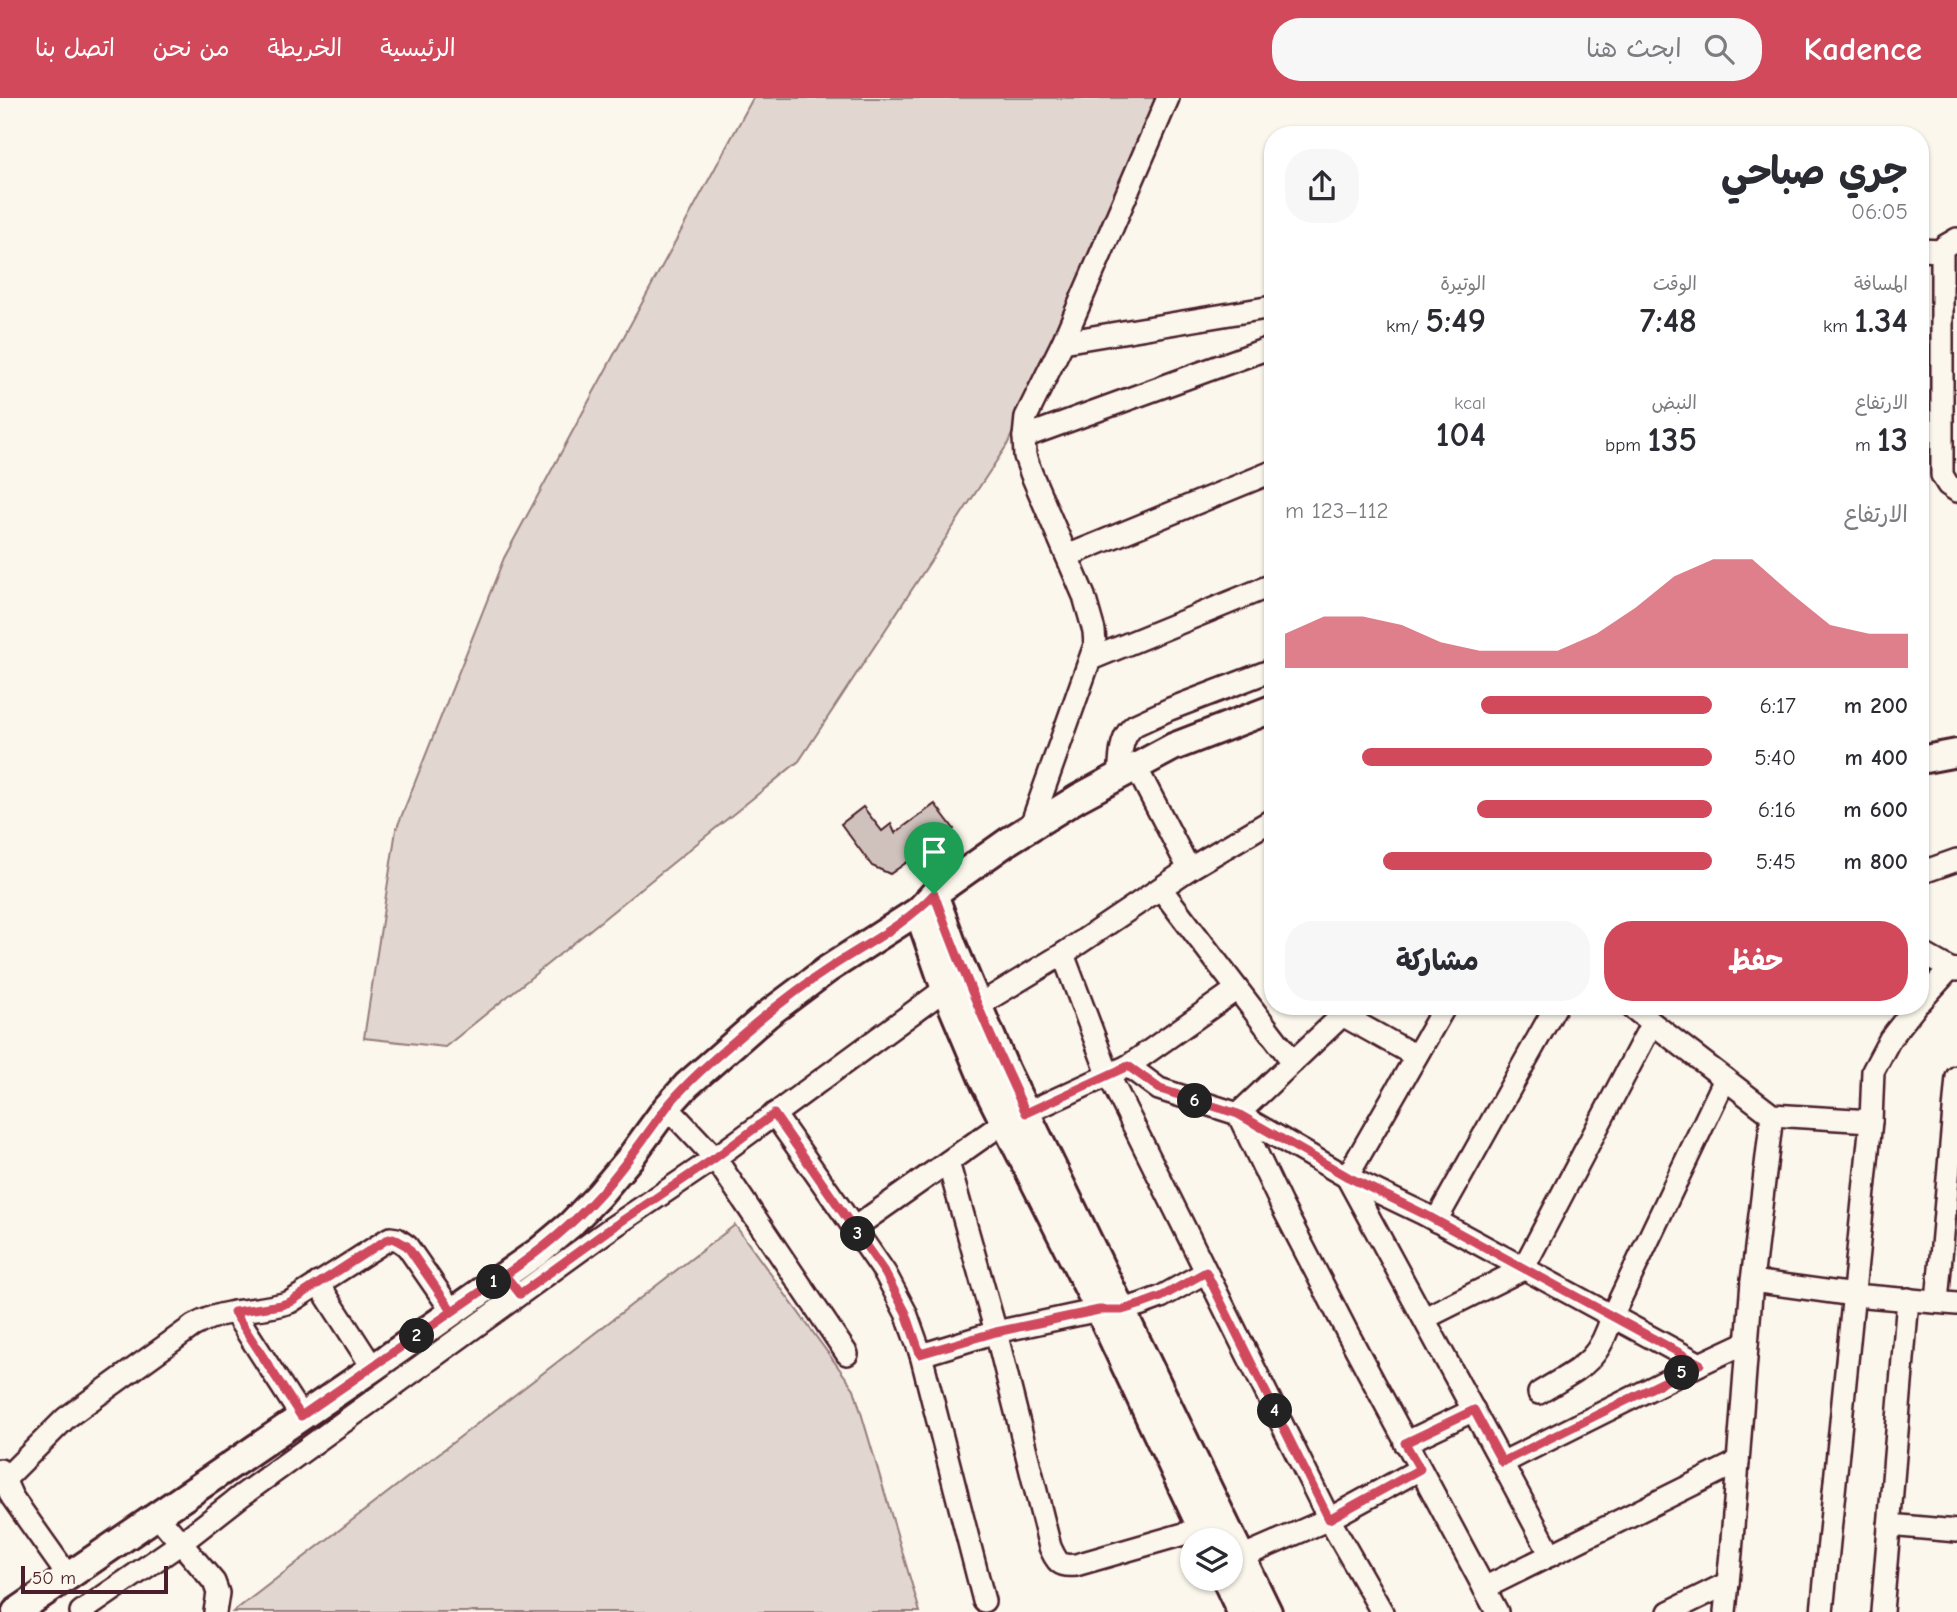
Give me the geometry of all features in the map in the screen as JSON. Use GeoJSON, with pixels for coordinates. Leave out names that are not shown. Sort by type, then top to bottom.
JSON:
{"type":"FeatureCollection","features":[{"type":"Feature","properties":{"kind":"main road"},"geometry":{"type":"LineString","coordinates":[[16,1612],[452,1311],[513,1285],[539,1251],[570,1225],[599,1195],[687,1085],[768,1014],[828,969],[1030,828],[1078,798],[1173,747],[1264,712]]}},
{"type":"Feature","properties":{"kind":"main road"},"geometry":{"type":"LineString","coordinates":[[1929,758],[1957,753]]}},
{"type":"Feature","properties":{"kind":"main road"},"geometry":{"type":"LineString","coordinates":[[926,903],[945,989],[996,1078],[1111,1310],[1210,1528]]}},
{"type":"Feature","properties":{"kind":"main road"},"geometry":{"type":"LineString","coordinates":[[926,903],[953,946],[978,1006],[996,1078]]}},
{"type":"Feature","properties":{"kind":"main road"},"geometry":{"type":"LineString","coordinates":[[1243,1580],[1268,1612]]}},
{"type":"Feature","properties":{"kind":"main road"},"geometry":{"type":"LineString","coordinates":[[1237,1591],[1241,1612]]}},
{"type":"Feature","properties":{"kind":"street"},"geometry":{"type":"LineString","coordinates":[[1030,828],[1095,645],[1084,596],[1025,456],[1026,416],[1063,342],[1168,98]]}},
{"type":"Feature","properties":{"kind":"street"},"geometry":{"type":"LineString","coordinates":[[1929,248],[1949,245],[1942,475],[1948,485],[1957,491]]}},
{"type":"Feature","properties":{"kind":"street"},"geometry":{"type":"LineString","coordinates":[[1063,342],[1264,308]]}},
{"type":"Feature","properties":{"kind":"street"},"geometry":{"type":"LineString","coordinates":[[1024,437],[1264,350]]}},
{"type":"Feature","properties":{"kind":"street"},"geometry":{"type":"LineString","coordinates":[[1066,556],[1264,475]]}},
{"type":"Feature","properties":{"kind":"street"},"geometry":{"type":"LineString","coordinates":[[1091,659],[1264,591]]}},
{"type":"Feature","properties":{"kind":"street"},"geometry":{"type":"LineString","coordinates":[[1189,869],[1127,771],[1123,740],[1135,725],[1264,673]]}},
{"type":"Feature","properties":{"kind":"street"},"geometry":{"type":"LineString","coordinates":[[978,1006],[1063,954],[1189,869],[1264,825]]}},
{"type":"Feature","properties":{"kind":"street"},"geometry":{"type":"LineString","coordinates":[[1929,870],[1957,860]]}},
{"type":"Feature","properties":{"kind":"street"},"geometry":{"type":"LineString","coordinates":[[1161,889],[1293,1062]]}},
{"type":"Feature","properties":{"kind":"street"},"geometry":{"type":"LineString","coordinates":[[1063,954],[1118,1070],[1206,1272],[1329,1519],[1382,1612]]}},
{"type":"Feature","properties":{"kind":"street"},"geometry":{"type":"LineString","coordinates":[[1929,957],[1953,970],[1929,993]]}},
{"type":"Feature","properties":{"kind":"street"},"geometry":{"type":"LineString","coordinates":[[81,1612],[181,1543],[513,1285],[607,1231],[715,1158],[945,989]]}},
{"type":"Feature","properties":{"kind":"street"},"geometry":{"type":"LineString","coordinates":[[854,1228],[1015,1118],[1118,1070],[1237,989]]}},
{"type":"Feature","properties":{"kind":"street"},"geometry":{"type":"LineString","coordinates":[[1238,1114],[1344,1015]]}},
{"type":"Feature","properties":{"kind":"street"},"geometry":{"type":"LineString","coordinates":[[1354,1015],[1416,1056]]}},
{"type":"Feature","properties":{"kind":"street"},"geometry":{"type":"LineString","coordinates":[[1348,1177],[1440,1015]]}},
{"type":"Feature","properties":{"kind":"street"},"geometry":{"type":"LineString","coordinates":[[1436,1221],[1551,1015]]}},
{"type":"Feature","properties":{"kind":"street"},"geometry":{"type":"LineString","coordinates":[[1642,1015],[1772,1115],[1871,1121]]}},
{"type":"Feature","properties":{"kind":"street"},"geometry":{"type":"LineString","coordinates":[[1822,1612],[1871,1121],[1873,1072],[1890,1039],[1909,1015]]}},
{"type":"Feature","properties":{"kind":"street"},"geometry":{"type":"LineString","coordinates":[[1425,1318],[1523,1269],[1652,1023]]}},
{"type":"Feature","properties":{"kind":"street"},"geometry":{"type":"LineString","coordinates":[[1118,1070],[1160,1089],[1238,1114],[1348,1177],[1436,1221],[1700,1364]]}},
{"type":"Feature","properties":{"kind":"street"},"geometry":{"type":"LineString","coordinates":[[1752,1281],[1854,1295],[1947,1303],[1957,1077]]}},
{"type":"Feature","properties":{"kind":"street"},"geometry":{"type":"LineString","coordinates":[[1539,1393],[1591,1360],[1598,1351],[1606,1337],[1612,1316],[1725,1079]]}},
{"type":"Feature","properties":{"kind":"street"},"geometry":{"type":"LineString","coordinates":[[667,1107],[715,1158],[847,1354]]}},
{"type":"Feature","properties":{"kind":"street"},"geometry":{"type":"LineString","coordinates":[[774,1114],[885,1273],[906,1313],[920,1354],[984,1601]]}},
{"type":"Feature","properties":{"kind":"street"},"geometry":{"type":"LineString","coordinates":[[1238,1114],[1281,1204],[1405,1443],[1497,1612]]}},
{"type":"Feature","properties":{"kind":"street"},"geometry":{"type":"LineString","coordinates":[[1725,1612],[1752,1281],[1772,1115]]}},
{"type":"Feature","properties":{"kind":"street"},"geometry":{"type":"LineString","coordinates":[[948,1163],[996,1332],[1050,1547],[1058,1562],[1065,1566],[1076,1565],[1180,1539]]}},
{"type":"Feature","properties":{"kind":"street"},"geometry":{"type":"LineString","coordinates":[[1348,1177],[1551,1555]]}},
{"type":"Feature","properties":{"kind":"street"},"geometry":{"type":"LineString","coordinates":[[68,1576],[4,1488],[66,1418],[192,1326],[209,1318],[290,1302],[393,1238],[407,1246],[452,1311]]}},
{"type":"Feature","properties":{"kind":"street"},"geometry":{"type":"LineString","coordinates":[[920,1354],[996,1332],[1111,1310],[1161,1297],[1206,1272]]}},
{"type":"Feature","properties":{"kind":"street"},"geometry":{"type":"LineString","coordinates":[[318,1283],[373,1368]]}},
{"type":"Feature","properties":{"kind":"street"},"geometry":{"type":"LineString","coordinates":[[1882,1612],[1908,1298]]}},
{"type":"Feature","properties":{"kind":"street"},"geometry":{"type":"LineString","coordinates":[[234,1312],[301,1416]]}},
{"type":"Feature","properties":{"kind":"street"},"geometry":{"type":"LineString","coordinates":[[1502,1462],[1747,1342]]}},
{"type":"Feature","properties":{"kind":"street"},"geometry":{"type":"LineString","coordinates":[[1405,1443],[1474,1410]]}},
{"type":"Feature","properties":{"kind":"street"},"geometry":{"type":"LineString","coordinates":[[1484,1588],[1738,1462]]}},
{"type":"Feature","properties":{"kind":"street"},"geometry":{"type":"LineString","coordinates":[[1243,1561],[1329,1519],[1420,1469]]}},
{"type":"Feature","properties":{"kind":"street"},"geometry":{"type":"LineString","coordinates":[[157,1515],[214,1582],[218,1593],[215,1612]]}},
{"type":"Feature","properties":{"kind":"street"},"geometry":{"type":"LineString","coordinates":[[1889,1525],[1957,1531]]}},
{"type":"Feature","properties":{"kind":"street"},"geometry":{"type":"LineString","coordinates":[[1668,1612],[1728,1583]]}},
{"type":"Feature","properties":{"kind":"shaded area"},"geometry":{"type":"Polygon","coordinates":[[[753,98],[1165,98],[1007,445],[799,761],[445,1047],[364,1038],[396,830],[504,558],[753,98]]]}},
{"type":"Feature","properties":{"kind":"shaded area"},"geometry":{"type":"Polygon","coordinates":[[[735,1225],[854,1389],[920,1612],[233,1612],[735,1225]]]}},
{"type":"Feature","properties":{"kind":"building"},"geometry":{"type":"Polygon","coordinates":[[[935,804],[954,829],[890,874],[872,866],[841,824],[863,807],[882,831],[891,824],[895,833],[935,804]]]}},
{"type":"Feature","properties":{"kind":"route"},"geometry":{"type":"LineString","coordinates":[[934,894],[978,1006],[1026,1113],[1128,1066],[1160,1089],[1238,1114],[1348,1177],[1424,1214],[1700,1364],[1502,1462],[1474,1410],[1405,1443],[1420,1469],[1329,1519],[1206,1272],[1161,1297],[1122,1310],[1099,1310],[996,1332],[920,1354],[906,1313],[885,1273],[774,1114],[520,1294],[505,1275],[301,1416],[234,1312],[290,1302],[393,1238],[407,1246],[452,1311],[539,1251],[570,1225],[630,1158],[667,1107],[716,1058],[828,969],[918,911],[934,894]]}}]}
